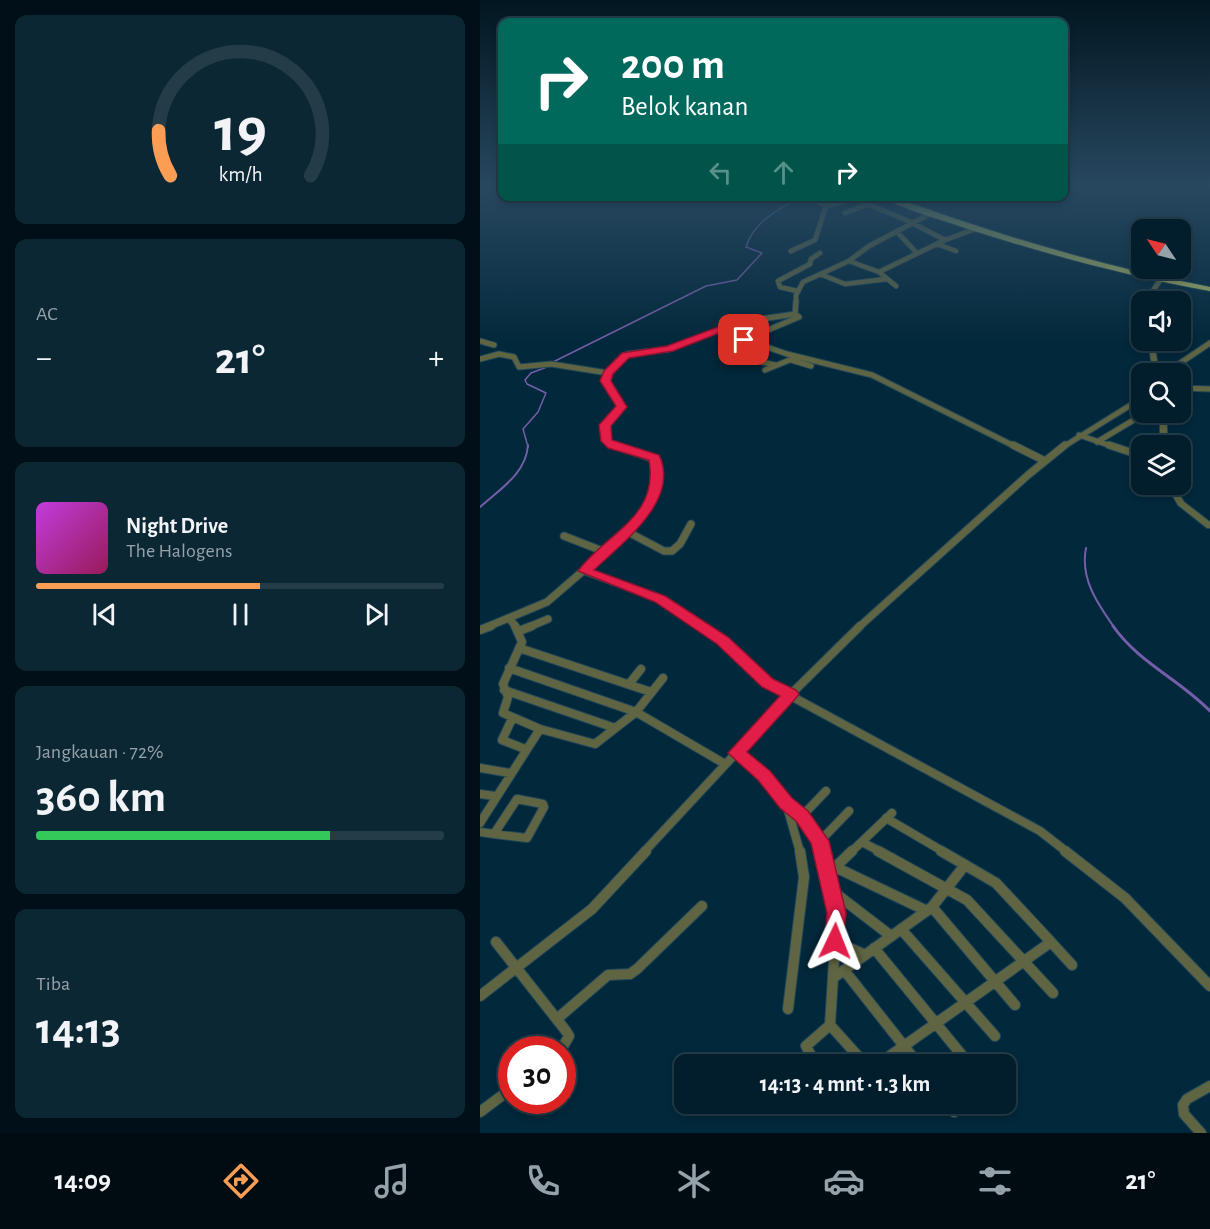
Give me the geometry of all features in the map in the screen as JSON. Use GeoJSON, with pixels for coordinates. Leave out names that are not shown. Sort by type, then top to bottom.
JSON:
{"type":"FeatureCollection","features":[{"type":"Feature","properties":{"kind":"highway"},"geometry":{"type":"LineString","coordinates":[[1005,239],[1080,261],[1160,280],[1210,287]]}},
{"type":"Feature","properties":{"kind":"highway"},"geometry":{"type":"LineString","coordinates":[[1018,239],[1072,256],[1210,287]]}},
{"type":"Feature","properties":{"kind":"street"},"geometry":{"type":"LineString","coordinates":[[791,251],[815,239]]}},
{"type":"Feature","properties":{"kind":"street"},"geometry":{"type":"LineString","coordinates":[[744,340],[799,317],[795,314],[797,291],[803,282],[849,261],[869,246],[884,239]]}},
{"type":"Feature","properties":{"kind":"street"},"geometry":{"type":"LineString","coordinates":[[903,239],[916,252]]}},
{"type":"Feature","properties":{"kind":"street"},"geometry":{"type":"LineString","coordinates":[[879,272],[916,252],[948,239]]}},
{"type":"Feature","properties":{"kind":"street"},"geometry":{"type":"LineString","coordinates":[[937,244],[956,250]]}},
{"type":"Feature","properties":{"kind":"street"},"geometry":{"type":"LineString","coordinates":[[797,291],[779,286],[778,281],[810,264],[811,259],[820,253]]}},
{"type":"Feature","properties":{"kind":"street"},"geometry":{"type":"LineString","coordinates":[[849,261],[879,272],[896,286]]}},
{"type":"Feature","properties":{"kind":"street"},"geometry":{"type":"LineString","coordinates":[[820,274],[845,284],[887,279]]}},
{"type":"Feature","properties":{"kind":"street"},"geometry":{"type":"LineString","coordinates":[[1152,291],[1160,280]]}},
{"type":"Feature","properties":{"kind":"street"},"geometry":{"type":"LineString","coordinates":[[480,630],[547,602],[585,571],[628,532],[643,515],[656,488],[657,463],[653,457],[612,446],[607,441],[605,425],[622,407],[605,381],[608,373],[626,355],[669,349],[747,321],[795,314]]}},
{"type":"Feature","properties":{"kind":"street"},"geometry":{"type":"LineString","coordinates":[[718,330],[797,357],[872,375],[1045,461]]}},
{"type":"Feature","properties":{"kind":"street"},"geometry":{"type":"LineString","coordinates":[[480,341],[494,345]]}},
{"type":"Feature","properties":{"kind":"street"},"geometry":{"type":"LineString","coordinates":[[1180,363],[1210,343]]}},
{"type":"Feature","properties":{"kind":"street"},"geometry":{"type":"LineString","coordinates":[[480,353],[489,356]]}},
{"type":"Feature","properties":{"kind":"street"},"geometry":{"type":"LineString","coordinates":[[480,359],[510,355],[519,367],[549,364],[608,373]]}},
{"type":"Feature","properties":{"kind":"street"},"geometry":{"type":"LineString","coordinates":[[765,370],[797,357]]}},
{"type":"Feature","properties":{"kind":"street"},"geometry":{"type":"LineString","coordinates":[[791,360],[811,366]]}},
{"type":"Feature","properties":{"kind":"street"},"geometry":{"type":"LineString","coordinates":[[762,362],[778,366]]}},
{"type":"Feature","properties":{"kind":"street"},"geometry":{"type":"LineString","coordinates":[[1191,388],[1210,389]]}},
{"type":"Feature","properties":{"kind":"street"},"geometry":{"type":"LineString","coordinates":[[480,996],[592,909],[791,694],[870,616],[1045,461],[1079,435],[1131,404]]}},
{"type":"Feature","properties":{"kind":"street"},"geometry":{"type":"LineString","coordinates":[[1097,442],[1131,422]]}},
{"type":"Feature","properties":{"kind":"street"},"geometry":{"type":"LineString","coordinates":[[1079,435],[1131,453]]}},
{"type":"Feature","properties":{"kind":"street"},"geometry":{"type":"LineString","coordinates":[[1176,495],[1181,503],[1210,526]]}},
{"type":"Feature","properties":{"kind":"street"},"geometry":{"type":"LineString","coordinates":[[628,532],[664,551],[672,551],[680,544],[691,524]]}},
{"type":"Feature","properties":{"kind":"street"},"geometry":{"type":"LineString","coordinates":[[564,536],[605,552]]}},
{"type":"Feature","properties":{"kind":"street"},"geometry":{"type":"LineString","coordinates":[[585,571],[660,599],[723,641],[767,683],[1040,831],[1125,898],[1210,986]]}},
{"type":"Feature","properties":{"kind":"street"},"geometry":{"type":"LineString","coordinates":[[509,618],[522,638],[503,684],[508,697],[503,713],[540,729],[591,745],[597,743],[636,712],[663,678]]}},
{"type":"Feature","properties":{"kind":"street"},"geometry":{"type":"LineString","coordinates":[[519,631],[548,619]]}},
{"type":"Feature","properties":{"kind":"street"},"geometry":{"type":"LineString","coordinates":[[519,648],[651,692]]}},
{"type":"Feature","properties":{"kind":"street"},"geometry":{"type":"LineString","coordinates":[[509,668],[636,712],[725,764]]}},
{"type":"Feature","properties":{"kind":"street"},"geometry":{"type":"LineString","coordinates":[[629,684],[641,669]]}},
{"type":"Feature","properties":{"kind":"street"},"geometry":{"type":"LineString","coordinates":[[504,690],[615,728]]}},
{"type":"Feature","properties":{"kind":"street"},"geometry":{"type":"LineString","coordinates":[[512,718],[502,740],[525,749]]}},
{"type":"Feature","properties":{"kind":"street"},"geometry":{"type":"LineString","coordinates":[[480,824],[495,796],[540,729]]}},
{"type":"Feature","properties":{"kind":"street"},"geometry":{"type":"LineString","coordinates":[[736,753],[764,776],[786,803],[802,816],[820,841],[831,871],[831,890],[837,913],[830,1025],[806,1046],[810,1054]]}},
{"type":"Feature","properties":{"kind":"street"},"geometry":{"type":"LineString","coordinates":[[480,768],[510,773]]}},
{"type":"Feature","properties":{"kind":"street"},"geometry":{"type":"LineString","coordinates":[[802,816],[826,791]]}},
{"type":"Feature","properties":{"kind":"street"},"geometry":{"type":"LineString","coordinates":[[480,794],[495,796]]}},
{"type":"Feature","properties":{"kind":"street"},"geometry":{"type":"LineString","coordinates":[[480,832],[494,835],[527,838],[544,807],[543,804],[517,799],[494,835]]}},
{"type":"Feature","properties":{"kind":"street"},"geometry":{"type":"LineString","coordinates":[[786,803],[796,835],[804,877],[788,1009]]}},
{"type":"Feature","properties":{"kind":"street"},"geometry":{"type":"LineString","coordinates":[[820,841],[849,811]]}},
{"type":"Feature","properties":{"kind":"street"},"geometry":{"type":"LineString","coordinates":[[831,871],[889,815],[996,883],[1072,965]]}},
{"type":"Feature","properties":{"kind":"street"},"geometry":{"type":"LineString","coordinates":[[862,842],[945,890],[967,900],[1053,993]]}},
{"type":"Feature","properties":{"kind":"street"},"geometry":{"type":"LineString","coordinates":[[965,865],[984,876]]}},
{"type":"Feature","properties":{"kind":"street"},"geometry":{"type":"LineString","coordinates":[[833,978],[929,909],[965,865]]}},
{"type":"Feature","properties":{"kind":"street"},"geometry":{"type":"LineString","coordinates":[[831,871],[929,909],[1015,1005]]}},
{"type":"Feature","properties":{"kind":"street"},"geometry":{"type":"LineString","coordinates":[[831,890],[896,933],[966,1002],[995,1036]]}},
{"type":"Feature","properties":{"kind":"street"},"geometry":{"type":"LineString","coordinates":[[558,1018],[608,975],[630,974],[637,969],[702,906]]}},
{"type":"Feature","properties":{"kind":"street"},"geometry":{"type":"LineString","coordinates":[[835,941],[870,951],[937,1023],[961,1054]]}},
{"type":"Feature","properties":{"kind":"street"},"geometry":{"type":"LineString","coordinates":[[496,942],[558,1018],[569,1036]]}},
{"type":"Feature","properties":{"kind":"street"},"geometry":{"type":"LineString","coordinates":[[893,1054],[1051,942]]}},
{"type":"Feature","properties":{"kind":"street"},"geometry":{"type":"LineString","coordinates":[[844,970],[910,1054]]}},
{"type":"Feature","properties":{"kind":"street"},"geometry":{"type":"LineString","coordinates":[[830,1025],[856,1054]]}},
{"type":"Feature","properties":{"kind":"street"},"geometry":{"type":"LineString","coordinates":[[1201,1133],[1184,1114],[1183,1105],[1187,1099],[1210,1086]]}},
{"type":"Feature","properties":{"kind":"street"},"geometry":{"type":"LineString","coordinates":[[480,1112],[498,1098]]}},
{"type":"Feature","properties":{"kind":"waterway"},"geometry":{"type":"LineString","coordinates":[[551,363],[706,286],[737,280],[762,253],[746,247],[749,239]]}},
{"type":"Feature","properties":{"kind":"waterway"},"geometry":{"type":"LineString","coordinates":[[528,446],[523,429],[538,412],[546,393],[527,384],[525,380],[531,373],[547,367]]}},
{"type":"Feature","properties":{"kind":"waterway"},"geometry":{"type":"LineString","coordinates":[[480,507],[517,473],[528,446]]}},
{"type":"Feature","properties":{"kind":"waterway"},"geometry":{"type":"LineString","coordinates":[[1086,548],[1085,570],[1091,590],[1114,627]]}},
{"type":"Feature","properties":{"kind":"waterway"},"geometry":{"type":"LineString","coordinates":[[1113,626],[1123,639],[1147,661],[1210,711]]}},
{"type":"Feature","properties":{"kind":"route"},"geometry":{"type":"LineString","coordinates":[[744,340],[718,330],[659,352],[626,355],[608,373],[605,381],[622,403],[622,407],[621,411],[604,427],[607,441],[612,446],[655,458],[658,476],[656,488],[641,519],[585,571],[660,599],[723,641],[767,683],[791,694],[736,753],[764,776],[786,803],[802,816],[820,841],[837,913],[835,941]]}}]}
